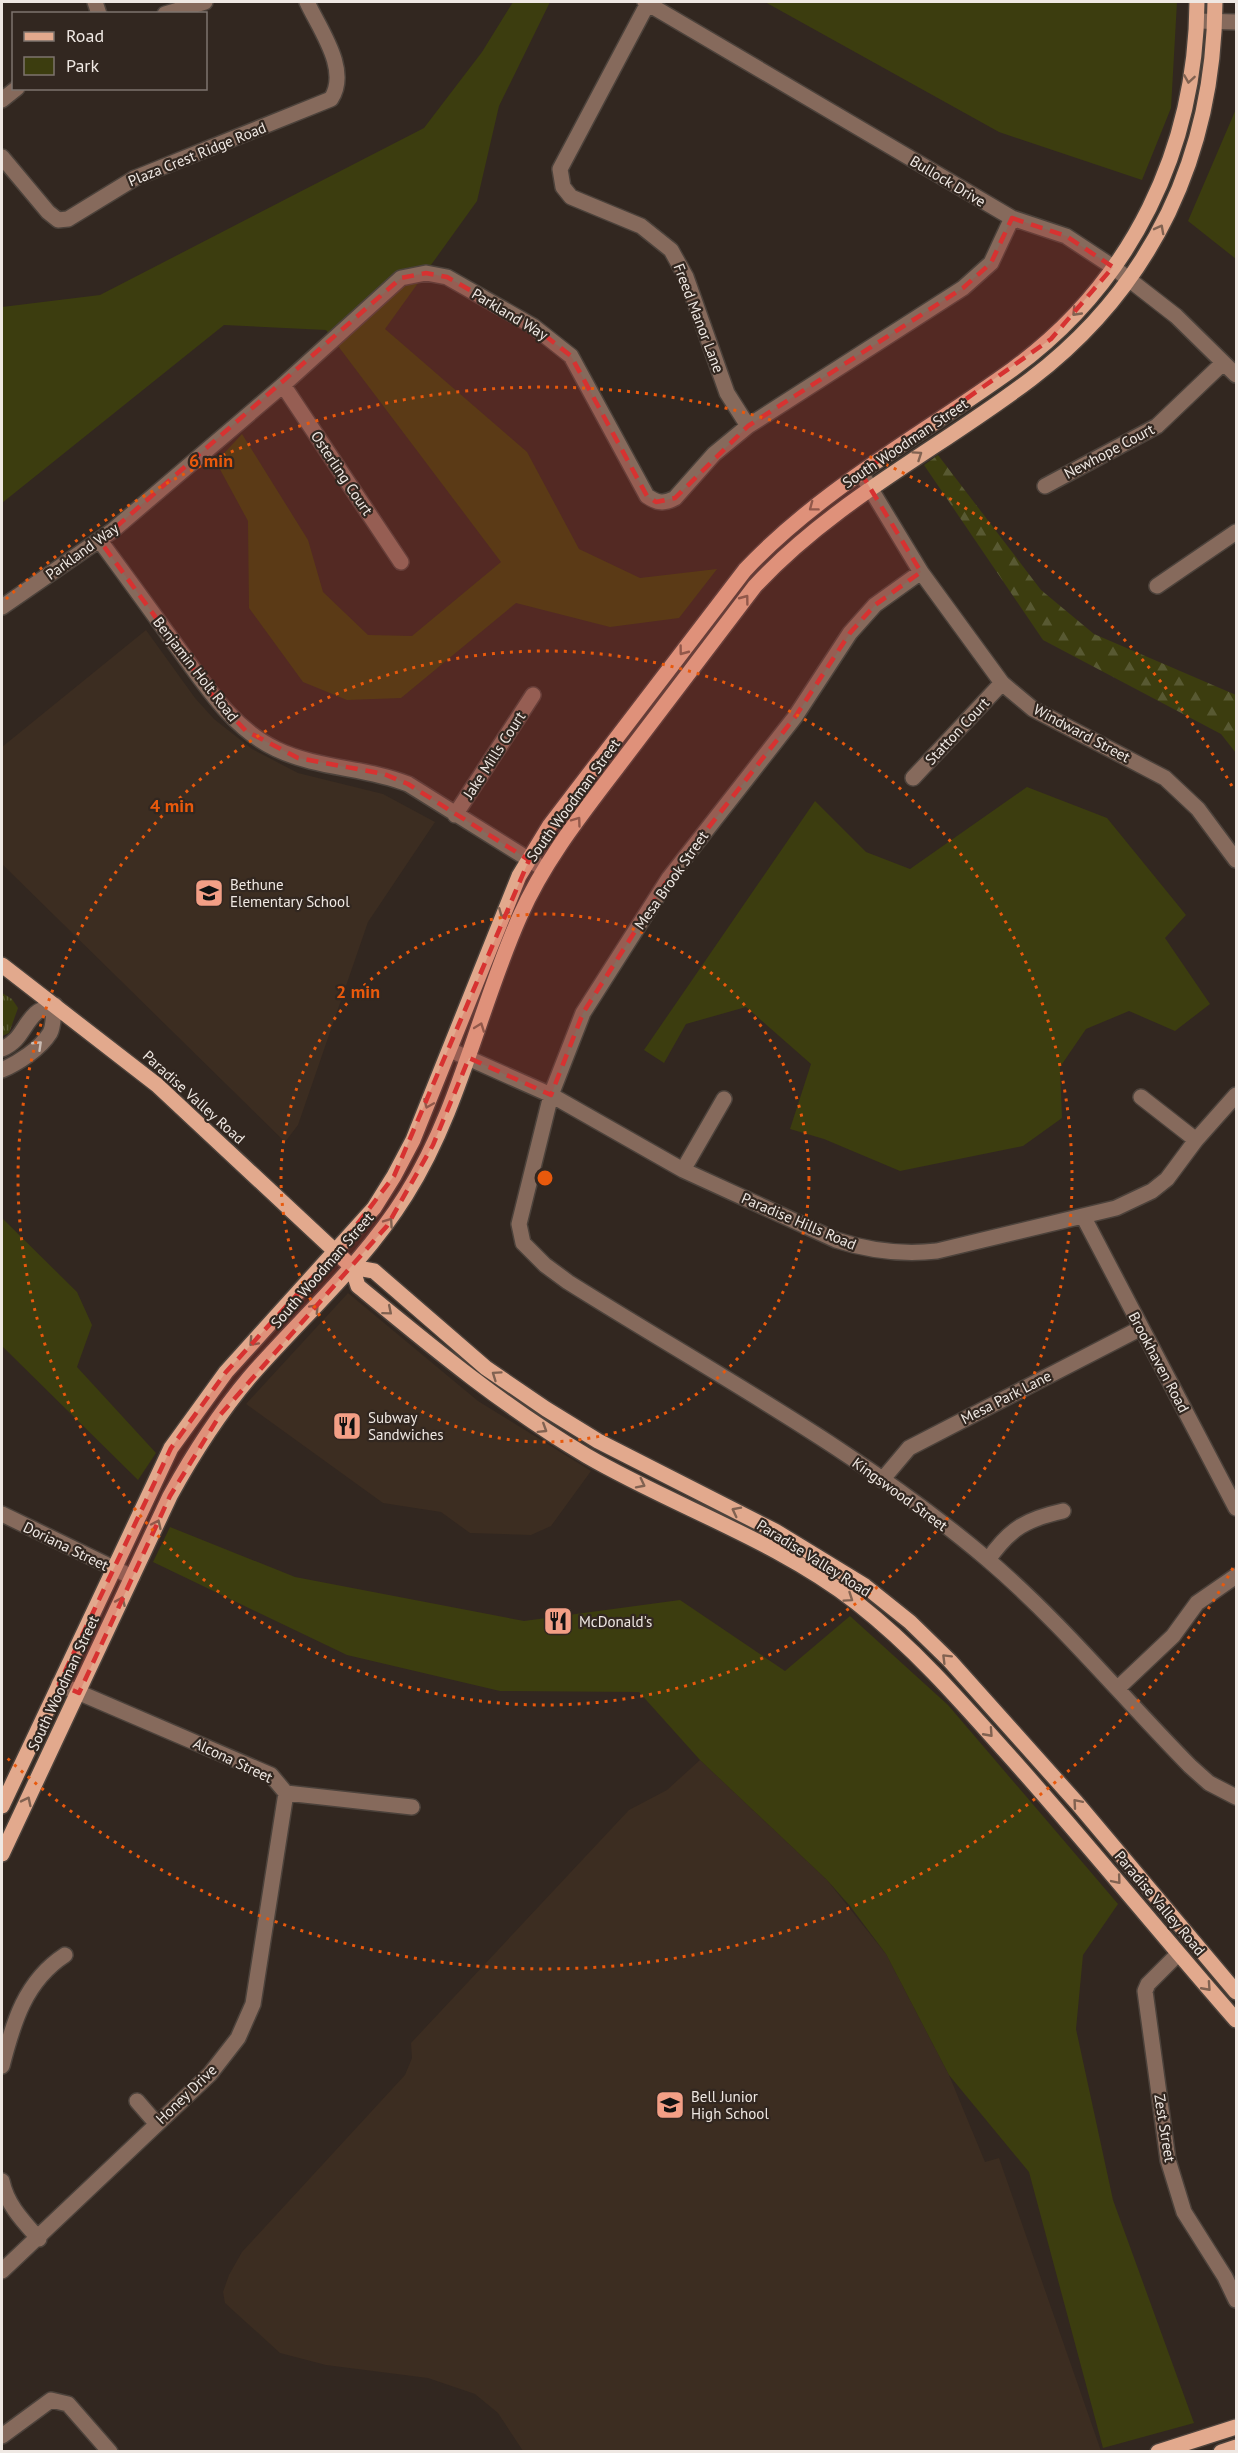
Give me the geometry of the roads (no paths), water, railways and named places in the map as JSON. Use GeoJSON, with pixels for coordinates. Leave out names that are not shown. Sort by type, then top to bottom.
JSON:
{"type":"FeatureCollection","features":[{"type":"Feature","properties":{"kind":"main road","name":"South Woodman Street"},"geometry":{"type":"LineString","coordinates":[[2,1806],[171,1448],[225,1372],[374,1208],[394,1176],[413,1140],[450,1050],[505,906],[529,860],[563,807],[745,570],[776,537],[810,508],[1013,368],[1051,339],[1088,300],[1139,230],[1161,187],[1175,147],[1185,103],[1197,21],[1197,2]]}},
{"type":"Feature","properties":{"kind":"main road","name":"South Woodman Street"},"geometry":{"type":"LineString","coordinates":[[2,1854],[178,1481],[220,1415],[250,1377],[352,1267],[387,1226],[408,1192],[433,1145],[469,1058],[519,916],[544,869],[597,794],[755,586],[811,531],[1053,361],[1097,319],[1130,279],[1180,191],[1196,144],[1207,96],[1215,2]]}},
{"type":"Feature","properties":{"kind":"main road","name":"Paradise Valley Road"},"geometry":{"type":"LineString","coordinates":[[2,965],[157,1085],[352,1267],[358,1286],[475,1382],[536,1425],[589,1457],[766,1547],[854,1601],[897,1636],[936,1674],[1063,1815],[1236,2020]]}},
{"type":"Feature","properties":{"kind":"main road","name":"Paradise Valley Road"},"geometry":{"type":"LineString","coordinates":[[352,1267],[374,1271],[486,1368],[546,1409],[598,1441],[775,1531],[865,1586],[910,1622],[950,1661],[1077,1803],[1236,1992]]}},
{"type":"Feature","properties":{"kind":"main road"},"geometry":{"type":"LineString","coordinates":[[1158,2451],[1236,2427]]}},
{"type":"Feature","properties":{"kind":"main road"},"geometry":{"type":"LineString","coordinates":[[1221,2451],[1236,2447]]}},
{"type":"Feature","properties":{"kind":"street"},"geometry":{"type":"LineString","coordinates":[[172,12],[205,2]]}},
{"type":"Feature","properties":{"kind":"street","name":"Plaza Crest Ridge Road"},"geometry":{"type":"LineString","coordinates":[[2,156],[48,212],[58,220],[68,219],[135,178],[331,99],[339,80],[336,67],[307,2]]}},
{"type":"Feature","properties":{"kind":"street","name":"Bullock Drive"},"geometry":{"type":"LineString","coordinates":[[647,2],[1012,218],[1066,236],[1130,279],[1176,316],[1236,375]]}},
{"type":"Feature","properties":{"kind":"street","name":"Freed Manor Lane"},"geometry":{"type":"LineString","coordinates":[[647,2],[560,169],[560,181],[571,197],[641,226],[671,250],[686,277],[728,393],[748,426]]}},
{"type":"Feature","properties":{"kind":"street"},"geometry":{"type":"LineString","coordinates":[[1197,21],[1236,22]]}},
{"type":"Feature","properties":{"kind":"street"},"geometry":{"type":"LineString","coordinates":[[2,100],[14,90]]}},
{"type":"Feature","properties":{"kind":"street","name":"Parkland Way"},"geometry":{"type":"LineString","coordinates":[[2,607],[100,541],[283,385],[401,278],[426,273],[447,277],[533,326],[571,356],[647,496],[656,502],[667,502],[675,498],[714,454],[748,426],[963,288],[991,263],[1012,218]]}},
{"type":"Feature","properties":{"kind":"street","name":"Newhope Court"},"geometry":{"type":"LineString","coordinates":[[1045,486],[1157,426],[1223,363]]}},
{"type":"Feature","properties":{"kind":"street","name":"Osterling Court"},"geometry":{"type":"LineString","coordinates":[[283,385],[401,562]]}},
{"type":"Feature","properties":{"kind":"street","name":"Windward Street"},"geometry":{"type":"LineString","coordinates":[[861,473],[921,572],[1002,683],[1033,709],[1165,778],[1187,798],[1236,860]]}},
{"type":"Feature","properties":{"kind":"street"},"geometry":{"type":"LineString","coordinates":[[1157,586],[1236,532]]}},
{"type":"Feature","properties":{"kind":"street","name":"Benjamin Holt Road"},"geometry":{"type":"LineString","coordinates":[[100,541],[213,696],[246,731],[298,758],[384,774],[408,784],[544,869]]}},
{"type":"Feature","properties":{"kind":"street","name":"Mesa Brook Street"},"geometry":{"type":"LineString","coordinates":[[523,1243],[519,1231],[520,1216],[529,1191],[551,1095],[583,1013],[669,878],[795,717],[850,633],[876,605],[921,572]]}},
{"type":"Feature","properties":{"kind":"street","name":"Statton Court"},"geometry":{"type":"LineString","coordinates":[[913,778],[1002,683]]}},
{"type":"Feature","properties":{"kind":"street","name":"Jake Mills Court"},"geometry":{"type":"LineString","coordinates":[[455,815],[533,695]]}},
{"type":"Feature","properties":{"kind":"street"},"geometry":{"type":"LineString","coordinates":[[2,1049],[11,1045],[23,1032],[36,1012],[54,1005],[51,1032],[31,1052],[14,1065],[2,1070]]}},
{"type":"Feature","properties":{"kind":"street","name":"Paradise Hills Road"},"geometry":{"type":"LineString","coordinates":[[450,1050],[551,1095],[682,1170],[836,1240],[860,1247],[910,1255],[937,1251],[1116,1208],[1152,1191],[1167,1179],[1196,1140],[1236,1095]]}},
{"type":"Feature","properties":{"kind":"street"},"geometry":{"type":"LineString","coordinates":[[1141,1097],[1196,1140]]}},
{"type":"Feature","properties":{"kind":"street"},"geometry":{"type":"LineString","coordinates":[[682,1170],[724,1099]]}},
{"type":"Feature","properties":{"kind":"street","name":"Brookhaven Road"},"geometry":{"type":"LineString","coordinates":[[1083,1216],[1236,1508]]}},
{"type":"Feature","properties":{"kind":"street","name":"Kingswood Street"},"geometry":{"type":"LineString","coordinates":[[523,1243],[545,1265],[568,1282],[882,1480],[988,1560],[1118,1688],[1190,1766],[1209,1783],[1236,1797]]}},
{"type":"Feature","properties":{"kind":"street","name":"Mesa Park Lane"},"geometry":{"type":"LineString","coordinates":[[882,1480],[909,1448],[1141,1328]]}},
{"type":"Feature","properties":{"kind":"street"},"geometry":{"type":"LineString","coordinates":[[988,1560],[1000,1542],[1017,1527],[1035,1517],[1063,1511]]}},
{"type":"Feature","properties":{"kind":"street","name":"Doriana Street"},"geometry":{"type":"LineString","coordinates":[[2,1514],[132,1577]]}},
{"type":"Feature","properties":{"kind":"street"},"geometry":{"type":"LineString","coordinates":[[1118,1688],[1173,1636],[1197,1603],[1236,1576]]}},
{"type":"Feature","properties":{"kind":"street","name":"Alcona Street"},"geometry":{"type":"LineString","coordinates":[[59,1684],[271,1775],[286,1793],[412,1807]]}},
{"type":"Feature","properties":{"kind":"street","name":"Honey Drive"},"geometry":{"type":"LineString","coordinates":[[2,2271],[39,2239],[156,2122],[210,2074],[238,2038],[252,2004],[286,1793]]}},
{"type":"Feature","properties":{"kind":"street","name":"Zest Street"},"geometry":{"type":"LineString","coordinates":[[1178,1954],[1148,1984],[1145,1991],[1168,2160],[1184,2212],[1231,2274],[1236,2300]]}},
{"type":"Feature","properties":{"kind":"street"},"geometry":{"type":"LineString","coordinates":[[2,2066],[16,2014],[49,1966],[65,1955]]}},
{"type":"Feature","properties":{"kind":"street"},"geometry":{"type":"LineString","coordinates":[[137,2101],[156,2122]]}},
{"type":"Feature","properties":{"kind":"street"},"geometry":{"type":"LineString","coordinates":[[2,2181],[4,2193],[14,2211],[39,2239]]}},
{"type":"Feature","properties":{"kind":"street"},"geometry":{"type":"LineString","coordinates":[[2,2436],[51,2400],[68,2404],[110,2451]]}},
{"type":"Feature","properties":{"kind":"place","name":"Bethune Elementary School"},"geometry":{"type":"Point","coordinates":[209,893]}},
{"type":"Feature","properties":{"kind":"place","name":"Subway Sandwiches"},"geometry":{"type":"Point","coordinates":[347,1426]}},
{"type":"Feature","properties":{"kind":"place","name":"McDonald's"},"geometry":{"type":"Point","coordinates":[558,1621]}},
{"type":"Feature","properties":{"kind":"place","name":"Bell Junior High School"},"geometry":{"type":"Point","coordinates":[670,2105]}}]}
